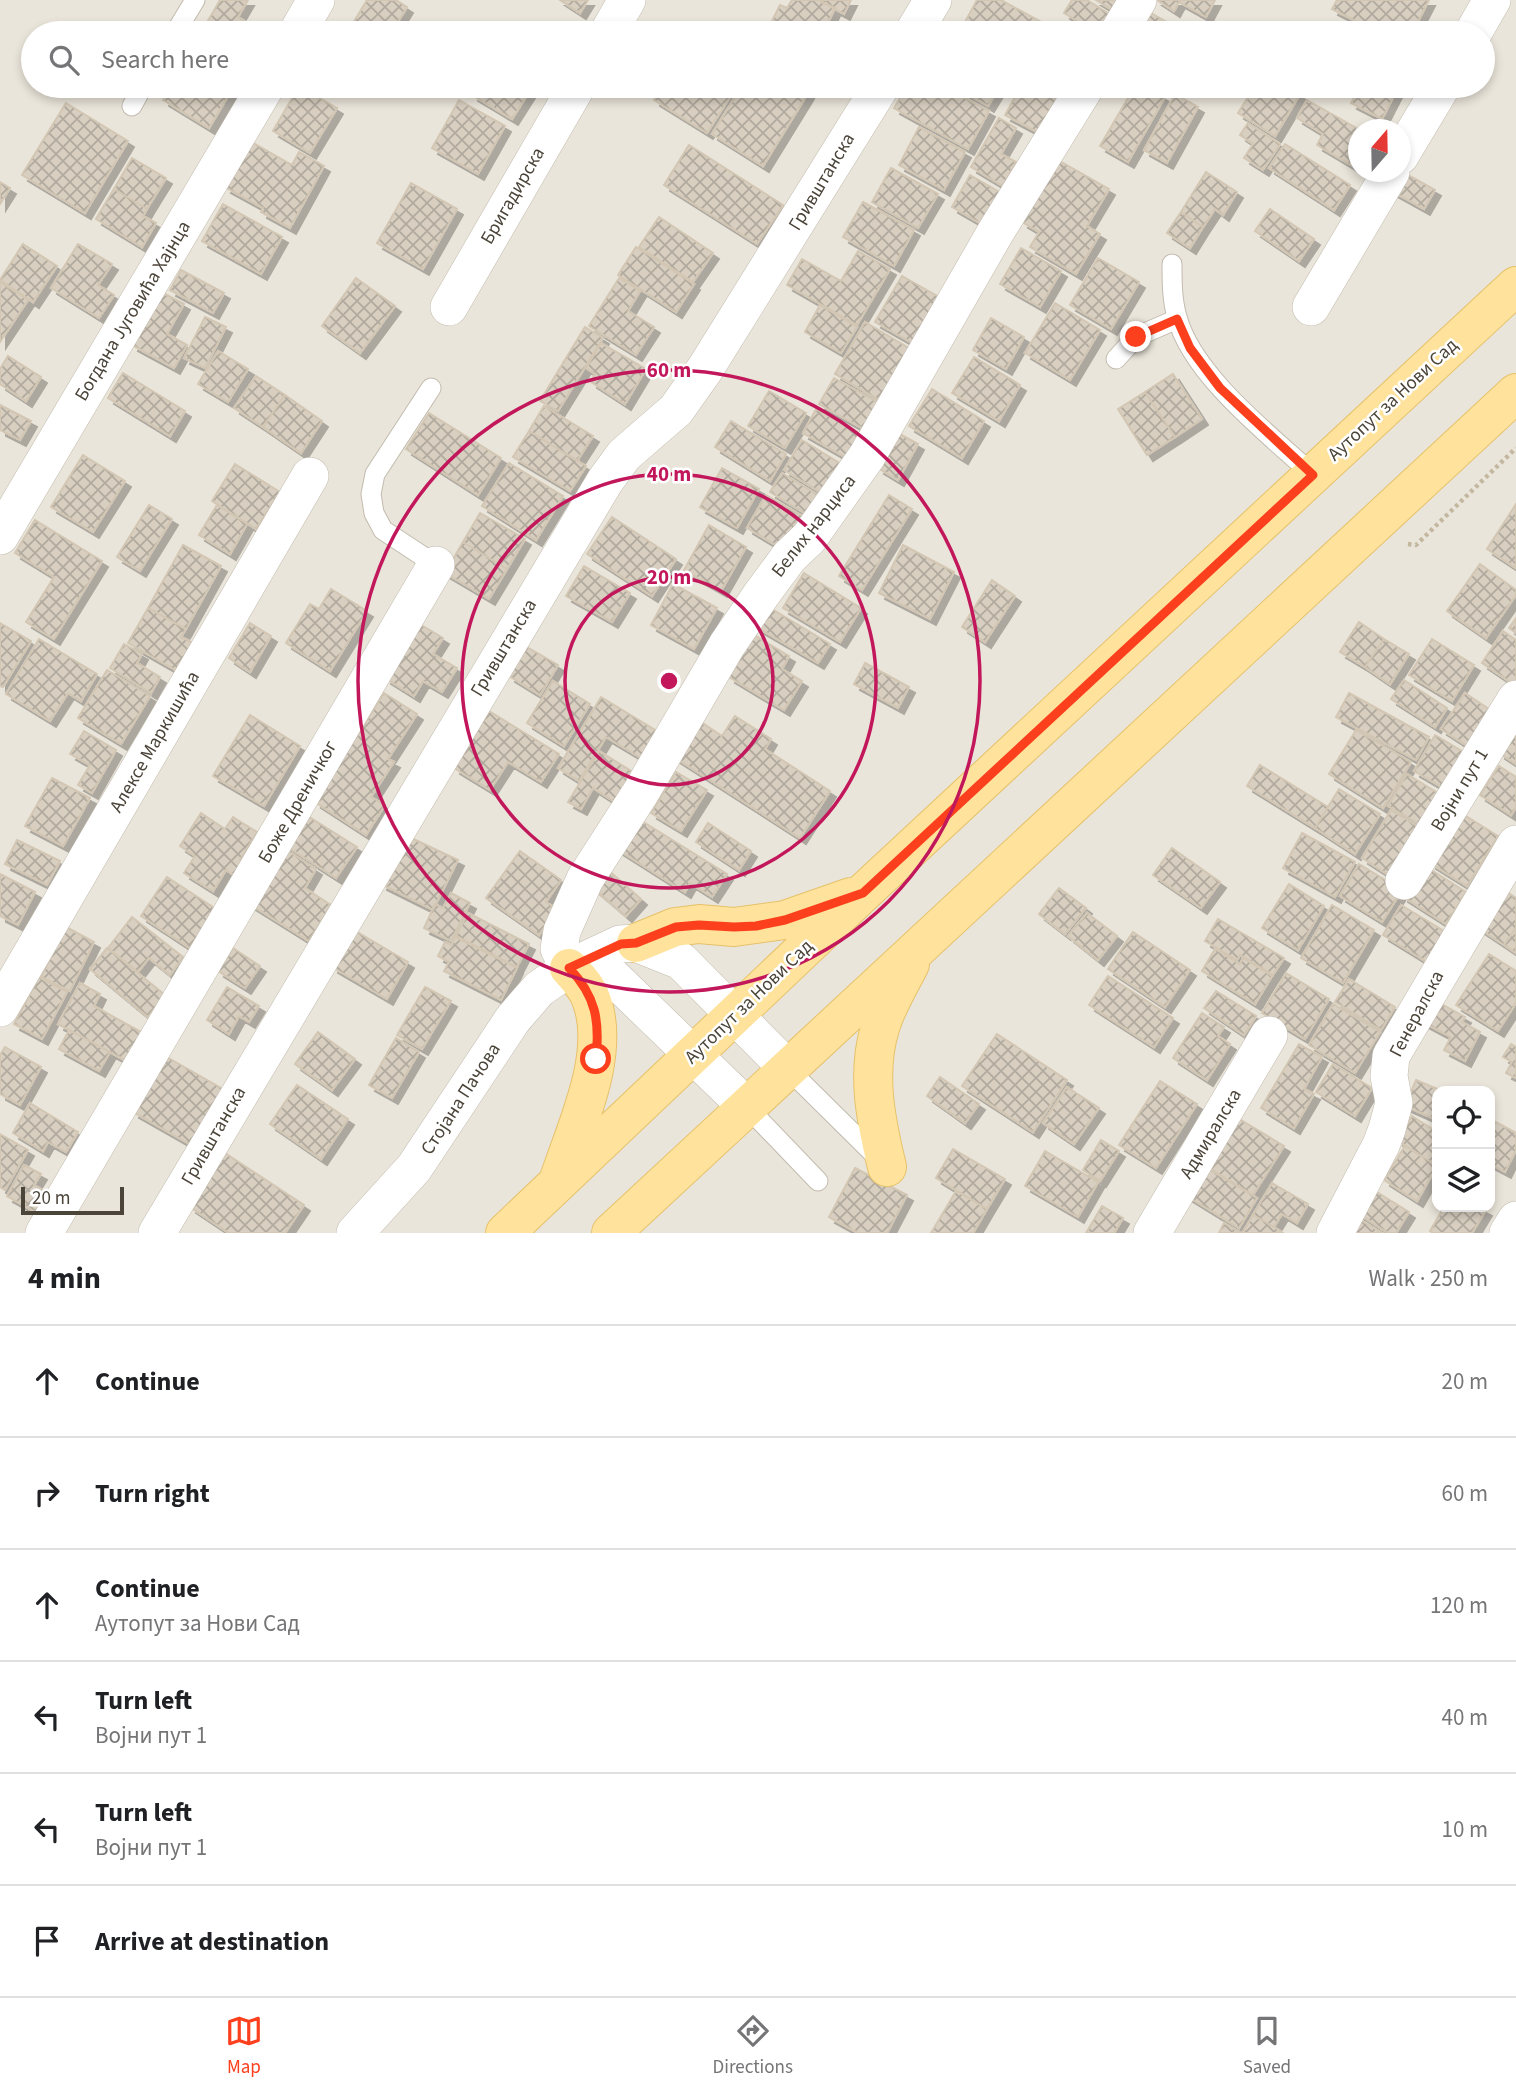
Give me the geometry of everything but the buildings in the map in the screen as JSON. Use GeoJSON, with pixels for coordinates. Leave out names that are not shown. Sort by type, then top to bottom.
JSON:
{"type":"FeatureCollection","features":[{"type":"Feature","properties":{"kind":"main road","name":"Аутопут за Нови Сад"},"geometry":{"type":"LineString","coordinates":[[505,1233],[863,893],[1516,286]]}},
{"type":"Feature","properties":{"kind":"main road"},"geometry":{"type":"LineString","coordinates":[[611,1233],[1516,393]]}},
{"type":"Feature","properties":{"kind":"main road"},"geometry":{"type":"LineString","coordinates":[[636,943],[676,927],[734,927],[785,920],[863,893]]}},
{"type":"Feature","properties":{"kind":"main road"},"geometry":{"type":"LineString","coordinates":[[887,1167],[876,1118],[873,1083],[875,1058],[880,1027],[918,946]]}},
{"type":"Feature","properties":{"kind":"main road"},"geometry":{"type":"LineString","coordinates":[[557,1184],[596,1059],[596,1014],[580,963]]}},
{"type":"Feature","properties":{"kind":"street"},"geometry":{"type":"LineString","coordinates":[[304,21],[316,0]]}},
{"type":"Feature","properties":{"kind":"street"},"geometry":{"type":"LineString","coordinates":[[615,21],[627,0]]}},
{"type":"Feature","properties":{"kind":"street"},"geometry":{"type":"LineString","coordinates":[[920,21],[933,0]]}},
{"type":"Feature","properties":{"kind":"street"},"geometry":{"type":"LineString","coordinates":[[1125,21],[1138,0]]}},
{"type":"Feature","properties":{"kind":"street"},"geometry":{"type":"LineString","coordinates":[[1480,21],[1492,0]]}},
{"type":"Feature","properties":{"kind":"street","name":"Богдана Југовића Хајнца"},"geometry":{"type":"LineString","coordinates":[[0,536],[259,98]]}},
{"type":"Feature","properties":{"kind":"street","name":"Бригадирска"},"geometry":{"type":"LineString","coordinates":[[449,307],[570,98]]}},
{"type":"Feature","properties":{"kind":"street","name":"Гривштанска"},"geometry":{"type":"LineString","coordinates":[[157,1233],[605,481],[624,455],[676,410],[705,369],[874,98]]}},
{"type":"Feature","properties":{"kind":"street","name":"Белих нарциса"},"geometry":{"type":"LineString","coordinates":[[580,963],[559,949],[562,931],[585,879],[727,645],[761,594],[789,557],[809,538],[867,456],[996,233],[1079,98]]}},
{"type":"Feature","properties":{"kind":"street"},"geometry":{"type":"LineString","coordinates":[[1411,139],[1435,98]]}},
{"type":"Feature","properties":{"kind":"street"},"geometry":{"type":"LineString","coordinates":[[1311,307],[1385,182]]}},
{"type":"Feature","properties":{"kind":"street","name":"Алексе Маркишића"},"geometry":{"type":"LineString","coordinates":[[0,1008],[310,476]]}},
{"type":"Feature","properties":{"kind":"street","name":"Боже Дреничког"},"geometry":{"type":"LineString","coordinates":[[44,1233],[436,565]]}},
{"type":"Feature","properties":{"kind":"street","name":"Војни пут 1"},"geometry":{"type":"LineString","coordinates":[[1404,881],[1516,699]]}},
{"type":"Feature","properties":{"kind":"street","name":"Генералска"},"geometry":{"type":"LineString","coordinates":[[1335,1233],[1387,1129],[1394,1103],[1389,1076],[1391,1056],[1516,844]]}},
{"type":"Feature","properties":{"kind":"street"},"geometry":{"type":"LineString","coordinates":[[636,943],[681,961],[788,1069]]}},
{"type":"Feature","properties":{"kind":"street","name":"Стојана Пачова"},"geometry":{"type":"LineString","coordinates":[[355,1233],[414,1168],[519,1010],[539,989],[580,963],[621,944],[636,943]]}},
{"type":"Feature","properties":{"kind":"street"},"geometry":{"type":"LineString","coordinates":[[580,963],[694,1055],[747,1107]]}},
{"type":"Feature","properties":{"kind":"street","name":"Адмиралска"},"geometry":{"type":"LineString","coordinates":[[1152,1233],[1269,1035]]}},
{"type":"Feature","properties":{"kind":"street"},"geometry":{"type":"LineString","coordinates":[[1508,1233],[1516,1220]]}},
{"type":"Feature","properties":{"kind":"lane"},"geometry":{"type":"LineString","coordinates":[[182,21],[195,0]]}},
{"type":"Feature","properties":{"kind":"lane"},"geometry":{"type":"LineString","coordinates":[[132,106],[137,98]]}},
{"type":"Feature","properties":{"kind":"lane"},"geometry":{"type":"LineString","coordinates":[[1172,264],[1177,319],[1190,348],[1220,388],[1313,475]]}},
{"type":"Feature","properties":{"kind":"lane"},"geometry":{"type":"LineString","coordinates":[[1116,359],[1136,337],[1177,319]]}},
{"type":"Feature","properties":{"kind":"lane","name":"Боже Дреничког"},"geometry":{"type":"LineString","coordinates":[[431,388],[375,474],[371,494],[374,513],[383,530],[436,565]]}},
{"type":"Feature","properties":{"kind":"lane"},"geometry":{"type":"LineString","coordinates":[[788,1069],[887,1167]]}},
{"type":"Feature","properties":{"kind":"lane"},"geometry":{"type":"LineString","coordinates":[[747,1107],[818,1181]]}},
{"type":"Feature","properties":{"kind":"shaded area"},"geometry":{"type":"Polygon","coordinates":[[[0,0],[1516,0],[1516,1233],[0,1233],[0,0]]]}},
{"type":"Feature","properties":{"kind":"route"},"geometry":{"type":"LineString","coordinates":[[596,1059],[598,1036],[591,996],[569,968],[621,944],[636,943],[676,927],[756,926],[785,920],[863,893],[1313,475],[1220,388],[1190,348],[1177,319],[1136,337]]}}]}
